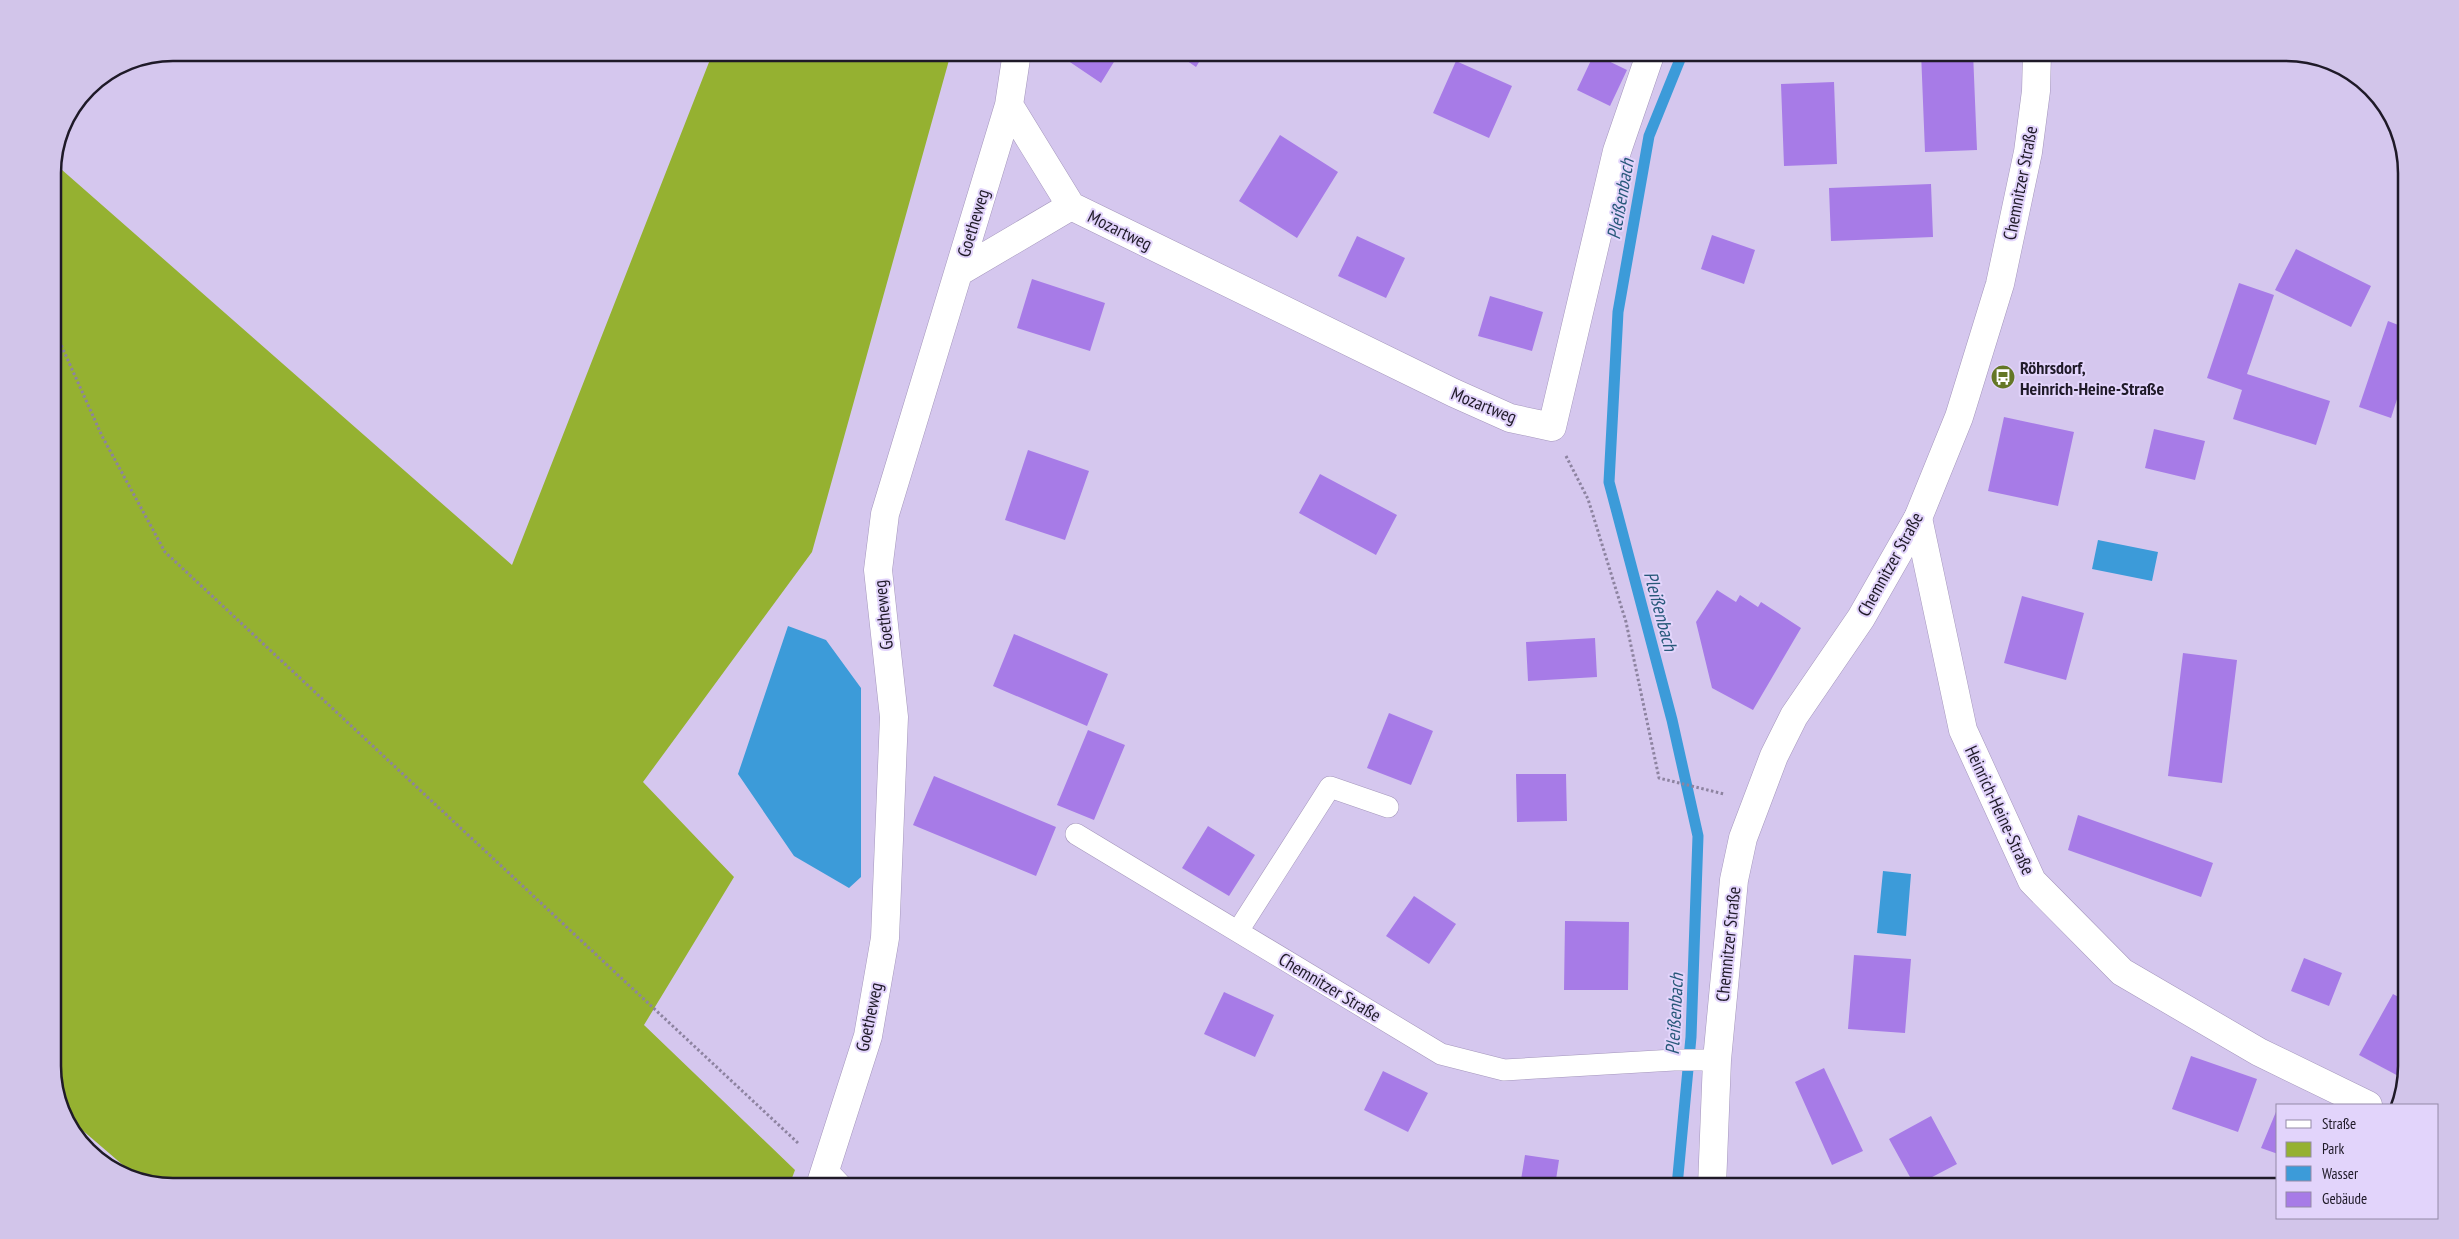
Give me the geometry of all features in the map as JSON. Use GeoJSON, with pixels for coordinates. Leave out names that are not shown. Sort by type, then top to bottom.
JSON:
{"type":"FeatureCollection","features":[{"type":"Feature","properties":{"kind":"street","name":"Goetheweg"},"geometry":{"type":"LineString","coordinates":[[831,1178],[868,1036],[884,938],[894,717],[878,570],[885,514],[1009,105],[1016,61]]}},
{"type":"Feature","properties":{"kind":"street"},"geometry":{"type":"LineString","coordinates":[[1552,427],[1617,151],[1649,61]]}},
{"type":"Feature","properties":{"kind":"street","name":"Chemnitzer Straße"},"geometry":{"type":"LineString","coordinates":[[1712,1178],[1710,1060],[1734,880],[1746,829],[1774,756],[1794,716],[1861,618],[1918,518],[1958,417],[2000,284],[2028,152],[2036,90],[2037,61]]}},
{"type":"Feature","properties":{"kind":"street","name":"Mozartweg"},"geometry":{"type":"LineString","coordinates":[[1009,105],[1071,206],[1454,393],[1510,418],[1552,427]]}},
{"type":"Feature","properties":{"kind":"street","name":"Mozartweg"},"geometry":{"type":"LineString","coordinates":[[959,272],[1071,206]]}},
{"type":"Feature","properties":{"kind":"street","name":"Heinrich-Heine-Straße"},"geometry":{"type":"LineString","coordinates":[[1918,518],[1963,730],[2032,881],[2122,972],[2259,1052],[2366,1104]]}},
{"type":"Feature","properties":{"kind":"lane"},"geometry":{"type":"LineString","coordinates":[[1238,932],[1330,787],[1388,807]]}},
{"type":"Feature","properties":{"kind":"lane","name":"Chemnitzer Straße"},"geometry":{"type":"LineString","coordinates":[[1076,834],[1441,1054],[1504,1070],[1674,1060],[1710,1060]]}},
{"type":"Feature","properties":{"kind":"path"},"geometry":{"type":"LineString","coordinates":[[61,345],[102,436],[165,552],[827,1178]]}},
{"type":"Feature","properties":{"kind":"path"},"geometry":{"type":"LineString","coordinates":[[1552,427],[1588,499],[1626,622],[1659,778],[1716,792]]}},
{"type":"Feature","properties":{"kind":"green space"},"geometry":{"type":"Polygon","coordinates":[[[709,61],[949,61],[812,552],[643,782],[734,877],[644,1025],[795,1170],[792,1178],[173,1178],[151,1176],[124,1166],[80,1128],[67,1102],[61,1073],[61,169],[512,565],[709,61]]]}},
{"type":"Feature","properties":{"kind":"water"},"geometry":{"type":"Polygon","coordinates":[[[2098,540],[2158,552],[2152,581],[2092,569],[2098,540]]]}},
{"type":"Feature","properties":{"kind":"water"},"geometry":{"type":"Polygon","coordinates":[[[788,626],[826,640],[861,688],[861,877],[849,888],[794,856],[738,774],[788,626]]]}},
{"type":"Feature","properties":{"kind":"water"},"geometry":{"type":"Polygon","coordinates":[[[1883,871],[1911,874],[1906,936],[1877,933],[1883,871]]]}},
{"type":"Feature","properties":{"kind":"building"},"geometry":{"type":"Polygon","coordinates":[[[1068,61],[1114,61],[1101,83],[1068,61]]]}},
{"type":"Feature","properties":{"kind":"building"},"geometry":{"type":"Polygon","coordinates":[[[1187,61],[1200,61],[1196,67],[1187,61]]]}},
{"type":"Feature","properties":{"kind":"building"},"geometry":{"type":"Polygon","coordinates":[[[1456,61],[1512,86],[1489,138],[1433,113],[1456,61]]]}},
{"type":"Feature","properties":{"kind":"building"},"geometry":{"type":"Polygon","coordinates":[[[1591,61],[1608,61],[1627,70],[1610,106],[1577,90],[1591,61]]]}},
{"type":"Feature","properties":{"kind":"building"},"geometry":{"type":"Polygon","coordinates":[[[1921,61],[1973,61],[1977,150],[1925,152],[1921,61]]]}},
{"type":"Feature","properties":{"kind":"building"},"geometry":{"type":"Polygon","coordinates":[[[1834,82],[1837,164],[1784,166],[1781,84],[1834,82]]]}},
{"type":"Feature","properties":{"kind":"building"},"geometry":{"type":"Polygon","coordinates":[[[1280,135],[1338,172],[1297,238],[1239,201],[1280,135]]]}},
{"type":"Feature","properties":{"kind":"building"},"geometry":{"type":"Polygon","coordinates":[[[1931,184],[1933,237],[1831,241],[1829,188],[1931,184]]]}},
{"type":"Feature","properties":{"kind":"building"},"geometry":{"type":"Polygon","coordinates":[[[1712,235],[1755,250],[1744,284],[1701,269],[1712,235]]]}},
{"type":"Feature","properties":{"kind":"building"},"geometry":{"type":"Polygon","coordinates":[[[1357,236],[1405,258],[1386,298],[1338,276],[1357,236]]]}},
{"type":"Feature","properties":{"kind":"building"},"geometry":{"type":"Polygon","coordinates":[[[2296,249],[2371,286],[2351,327],[2275,290],[2296,249]]]}},
{"type":"Feature","properties":{"kind":"building"},"geometry":{"type":"Polygon","coordinates":[[[1032,279],[1105,303],[1090,351],[1017,328],[1032,279]]]}},
{"type":"Feature","properties":{"kind":"building"},"geometry":{"type":"Polygon","coordinates":[[[2239,283],[2274,295],[2247,374],[2330,401],[2316,445],[2233,419],[2242,390],[2207,378],[2239,283]]]}},
{"type":"Feature","properties":{"kind":"building"},"geometry":{"type":"Polygon","coordinates":[[[1490,296],[1543,312],[1532,351],[1478,336],[1490,296]]]}},
{"type":"Feature","properties":{"kind":"building"},"geometry":{"type":"Polygon","coordinates":[[[2388,321],[2398,325],[2398,396],[2391,418],[2359,407],[2388,321]]]}},
{"type":"Feature","properties":{"kind":"building"},"geometry":{"type":"Polygon","coordinates":[[[2004,417],[2074,432],[2058,506],[1988,491],[2004,417]]]}},
{"type":"Feature","properties":{"kind":"building"},"geometry":{"type":"Polygon","coordinates":[[[2154,429],[2205,441],[2195,480],[2145,468],[2154,429]]]}},
{"type":"Feature","properties":{"kind":"building"},"geometry":{"type":"Polygon","coordinates":[[[1028,450],[1089,471],[1065,540],[1005,520],[1028,450]]]}},
{"type":"Feature","properties":{"kind":"building"},"geometry":{"type":"Polygon","coordinates":[[[1320,474],[1397,515],[1376,555],[1299,513],[1320,474]]]}},
{"type":"Feature","properties":{"kind":"building"},"geometry":{"type":"Polygon","coordinates":[[[1717,590],[1736,602],[1740,595],[1758,607],[1761,602],[1801,628],[1753,710],[1712,688],[1696,622],[1717,590]]]}},
{"type":"Feature","properties":{"kind":"building"},"geometry":{"type":"Polygon","coordinates":[[[2022,596],[2084,613],[2066,680],[2004,663],[2022,596]]]}},
{"type":"Feature","properties":{"kind":"building"},"geometry":{"type":"Polygon","coordinates":[[[1014,634],[1108,674],[1087,726],[993,686],[1014,634]]]}},
{"type":"Feature","properties":{"kind":"building"},"geometry":{"type":"Polygon","coordinates":[[[1595,638],[1597,677],[1528,681],[1526,642],[1595,638]]]}},
{"type":"Feature","properties":{"kind":"building"},"geometry":{"type":"Polygon","coordinates":[[[2183,653],[2237,660],[2222,783],[2168,776],[2183,653]]]}},
{"type":"Feature","properties":{"kind":"building"},"geometry":{"type":"Polygon","coordinates":[[[1389,713],[1433,731],[1411,785],[1367,768],[1389,713]]]}},
{"type":"Feature","properties":{"kind":"building"},"geometry":{"type":"Polygon","coordinates":[[[1088,730],[1125,745],[1094,820],[1057,805],[1088,730]]]}},
{"type":"Feature","properties":{"kind":"building"},"geometry":{"type":"Polygon","coordinates":[[[1516,774],[1566,774],[1567,821],[1517,822],[1516,774]]]}},
{"type":"Feature","properties":{"kind":"building"},"geometry":{"type":"Polygon","coordinates":[[[934,776],[1056,827],[1036,876],[913,825],[934,776]]]}},
{"type":"Feature","properties":{"kind":"building"},"geometry":{"type":"Polygon","coordinates":[[[2078,815],[2213,863],[2201,897],[2068,850],[2078,815]]]}},
{"type":"Feature","properties":{"kind":"building"},"geometry":{"type":"Polygon","coordinates":[[[1208,826],[1255,855],[1229,896],[1182,868],[1208,826]]]}},
{"type":"Feature","properties":{"kind":"building"},"geometry":{"type":"Polygon","coordinates":[[[1414,896],[1456,924],[1429,964],[1386,936],[1414,896]]]}},
{"type":"Feature","properties":{"kind":"building"},"geometry":{"type":"Polygon","coordinates":[[[1565,921],[1629,922],[1628,990],[1564,990],[1565,921]]]}},
{"type":"Feature","properties":{"kind":"building"},"geometry":{"type":"Polygon","coordinates":[[[1854,955],[1911,959],[1905,1033],[1848,1029],[1854,955]]]}},
{"type":"Feature","properties":{"kind":"building"},"geometry":{"type":"Polygon","coordinates":[[[2304,958],[2342,973],[2329,1006],[2291,991],[2304,958]]]}},
{"type":"Feature","properties":{"kind":"building"},"geometry":{"type":"Polygon","coordinates":[[[1224,992],[1274,1015],[1255,1057],[1204,1034],[1224,992]]]}},
{"type":"Feature","properties":{"kind":"building"},"geometry":{"type":"Polygon","coordinates":[[[2393,994],[2398,997],[2398,1076],[2359,1055],[2393,994]]]}},
{"type":"Feature","properties":{"kind":"building"},"geometry":{"type":"Polygon","coordinates":[[[2191,1056],[2257,1079],[2238,1132],[2172,1109],[2191,1056]]]}},
{"type":"Feature","properties":{"kind":"building"},"geometry":{"type":"Polygon","coordinates":[[[1824,1068],[1863,1151],[1832,1165],[1795,1082],[1824,1068]]]}},
{"type":"Feature","properties":{"kind":"building"},"geometry":{"type":"Polygon","coordinates":[[[1383,1071],[1428,1093],[1408,1132],[1364,1110],[1383,1071]]]}},
{"type":"Feature","properties":{"kind":"building"},"geometry":{"type":"Polygon","coordinates":[[[2276,1112],[2276,1153],[2261,1148],[2276,1112]]]}},
{"type":"Feature","properties":{"kind":"building"},"geometry":{"type":"Polygon","coordinates":[[[1931,1116],[1957,1164],[1930,1178],[1911,1178],[1889,1139],[1931,1116]]]}},
{"type":"Feature","properties":{"kind":"building"},"geometry":{"type":"Polygon","coordinates":[[[1525,1155],[1559,1160],[1556,1178],[1521,1178],[1525,1155]]]}},
{"type":"Feature","properties":{"kind":"waterway","name":"Pleißenbach"},"geometry":{"type":"LineString","coordinates":[[1678,1178],[1691,1037],[1698,836],[1672,720],[1609,482],[1618,312],[1649,136],[1679,61]]}},
{"type":"Feature","properties":{"kind":"place","name":"Röhrsdorf, Heinrich-Heine-Straße"},"geometry":{"type":"Point","coordinates":[2003,377]}}]}
